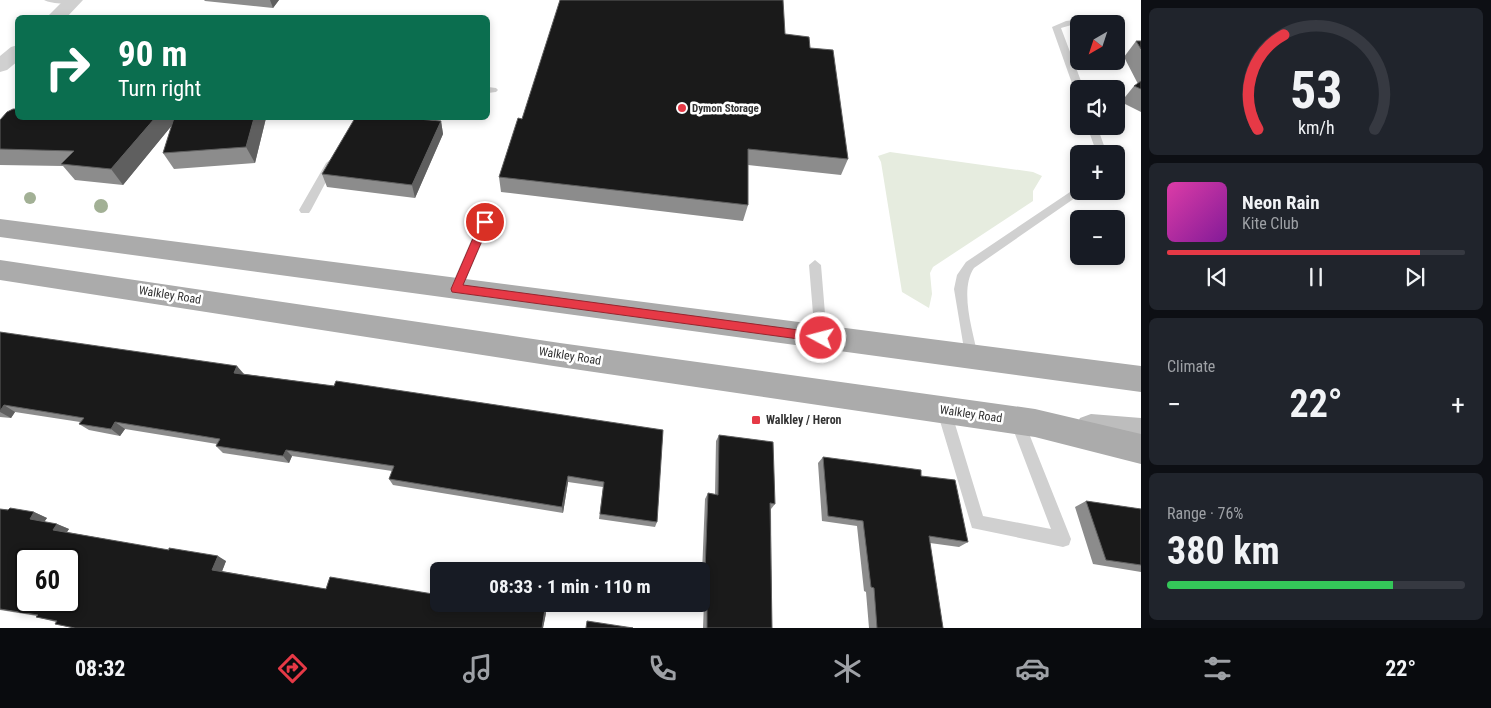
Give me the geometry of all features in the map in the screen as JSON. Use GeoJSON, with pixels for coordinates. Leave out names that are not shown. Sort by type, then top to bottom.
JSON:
{"type":"FeatureCollection","features":[{"type":"Feature","properties":{"kind":"main road"},"geometry":{"type":"LineString","coordinates":[[0,228],[1141,379]]}},
{"type":"Feature","properties":{"kind":"main road","name":"Walkley Road"},"geometry":{"type":"LineString","coordinates":[[0,270],[944,411],[1026,422],[1141,432]]}},
{"type":"Feature","properties":{"kind":"main road"},"geometry":{"type":"LineString","coordinates":[[1026,422],[1141,449]]}},
{"type":"Feature","properties":{"kind":"street"},"geometry":{"type":"LineString","coordinates":[[58,15],[74,1]]}},
{"type":"Feature","properties":{"kind":"street"},"geometry":{"type":"LineString","coordinates":[[0,66],[15,53]]}},
{"type":"Feature","properties":{"kind":"lane"},"geometry":{"type":"LineString","coordinates":[[48,0],[74,1]]}},
{"type":"Feature","properties":{"kind":"lane"},"geometry":{"type":"LineString","coordinates":[[1070,22],[1056,27],[1070,65]]}},
{"type":"Feature","properties":{"kind":"lane"},"geometry":{"type":"LineString","coordinates":[[305,210],[338,151]]}},
{"type":"Feature","properties":{"kind":"lane"},"geometry":{"type":"LineString","coordinates":[[970,357],[961,297],[963,275],[970,265],[1070,198]]}},
{"type":"Feature","properties":{"kind":"lane"},"geometry":{"type":"LineString","coordinates":[[456,289],[485,222]]}},
{"type":"Feature","properties":{"kind":"lane"},"geometry":{"type":"LineString","coordinates":[[816,265],[821,338]]}},
{"type":"Feature","properties":{"kind":"lane"},"geometry":{"type":"LineString","coordinates":[[944,411],[977,523],[1063,539],[1026,422]]}},
{"type":"Feature","properties":{"kind":"shaded area"},"geometry":{"type":"Polygon","coordinates":[[[890,152],[1033,172],[1042,176],[1033,191],[1033,201],[933,267],[930,273],[932,294],[929,308],[902,292],[881,162],[878,156],[890,152]]]}},
{"type":"Feature","properties":{"kind":"building","name":"Dymon Storage"},"geometry":{"type":"Polygon","coordinates":[[[560,0],[783,0],[785,34],[809,37],[810,48],[833,50],[848,159],[748,149],[748,205],[499,177],[518,118],[522,119],[560,0]]]}},
{"type":"Feature","properties":{"kind":"building"},"geometry":{"type":"Polygon","coordinates":[[[1136,41],[1141,41],[1141,49],[1136,41]]]}},
{"type":"Feature","properties":{"kind":"building"},"geometry":{"type":"Polygon","coordinates":[[[1141,81],[1141,89],[1134,86],[1141,81]]]}},
{"type":"Feature","properties":{"kind":"building"},"geometry":{"type":"Polygon","coordinates":[[[15,109],[15,120],[153,120],[111,169],[61,164],[74,151],[0,149],[0,120],[7,112],[15,109]]]}},
{"type":"Feature","properties":{"kind":"building"},"geometry":{"type":"Polygon","coordinates":[[[173,120],[253,120],[246,147],[163,153],[173,120]]]}},
{"type":"Feature","properties":{"kind":"building"},"geometry":{"type":"Polygon","coordinates":[[[354,120],[441,121],[412,185],[322,174],[354,120]]]}},
{"type":"Feature","properties":{"kind":"building"},"geometry":{"type":"Polygon","coordinates":[[[0,332],[237,366],[234,373],[334,386],[336,381],[663,430],[657,522],[600,514],[604,482],[568,476],[562,507],[389,479],[394,466],[286,450],[283,456],[216,446],[220,439],[115,422],[111,429],[79,424],[84,418],[4,405],[0,411],[0,332]]]}},
{"type":"Feature","properties":{"kind":"building"},"geometry":{"type":"Polygon","coordinates":[[[719,435],[773,442],[775,504],[770,503],[772,628],[707,628],[707,612],[710,612],[710,562],[705,562],[708,493],[718,495],[719,435]]]}},
{"type":"Feature","properties":{"kind":"building"},"geometry":{"type":"Polygon","coordinates":[[[823,457],[921,470],[921,476],[955,480],[968,542],[929,536],[943,628],[877,628],[874,588],[871,587],[863,521],[828,516],[823,457]]]}},
{"type":"Feature","properties":{"kind":"building"},"geometry":{"type":"Polygon","coordinates":[[[1086,501],[1141,509],[1141,565],[1106,560],[1086,501]]]}},
{"type":"Feature","properties":{"kind":"building"},"geometry":{"type":"Polygon","coordinates":[[[10,508],[34,512],[30,519],[57,524],[53,530],[169,550],[169,548],[218,556],[212,570],[326,589],[330,577],[430,594],[430,612],[545,612],[542,628],[75,628],[55,624],[57,621],[25,613],[80,613],[80,548],[15,548],[15,611],[0,609],[0,509],[8,510],[10,508]]]}},
{"type":"Feature","properties":{"kind":"building"},"geometry":{"type":"Polygon","coordinates":[[[587,621],[633,628],[586,628],[587,621]]]}},
{"type":"Feature","properties":{"kind":"place","name":"Dymon Storage"},"geometry":{"type":"Point","coordinates":[682,108]}},
{"type":"Feature","properties":{"kind":"place","name":"Walkley / Heron"},"geometry":{"type":"Point","coordinates":[756,420]}},
{"type":"Feature","properties":{"kind":"route"},"geometry":{"type":"LineString","coordinates":[[485,222],[456,289],[821,338]]}}]}
